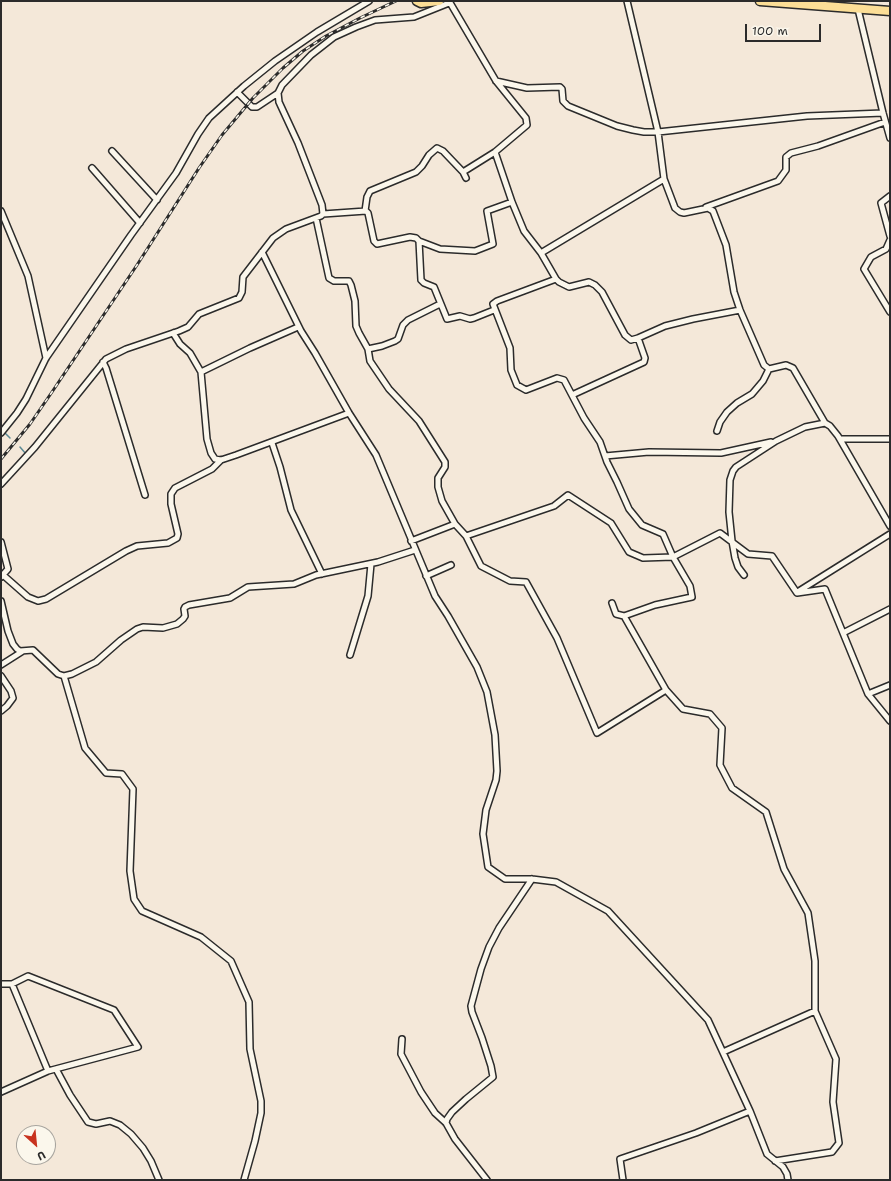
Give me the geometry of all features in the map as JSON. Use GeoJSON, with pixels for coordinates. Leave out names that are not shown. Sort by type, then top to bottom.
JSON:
{"type":"FeatureCollection","features":[{"type":"Feature","properties":{"kind":"main road"},"geometry":{"type":"LineString","coordinates":[[417,1],[421,3],[439,1]]}},
{"type":"Feature","properties":{"kind":"main road"},"geometry":{"type":"LineString","coordinates":[[760,1],[890,11]]}},
{"type":"Feature","properties":{"kind":"street"},"geometry":{"type":"LineString","coordinates":[[1,433],[17,414],[26,399],[46,358],[176,173],[198,134],[209,118],[274,61],[317,32],[369,1]]}},
{"type":"Feature","properties":{"kind":"street"},"geometry":{"type":"LineString","coordinates":[[627,1],[658,132],[664,178],[675,208],[680,212],[688,212],[704,208],[778,181],[786,170],[786,157],[791,153],[818,146],[886,122]]}},
{"type":"Feature","properties":{"kind":"street"},"geometry":{"type":"LineString","coordinates":[[237,92],[252,107],[257,108],[278,93],[282,85],[311,55],[334,37],[356,26],[374,20],[414,17],[449,2],[496,81],[523,114],[527,122],[524,128],[495,152],[462,172]]}},
{"type":"Feature","properties":{"kind":"street"},"geometry":{"type":"LineString","coordinates":[[858,9],[890,138]]}},
{"type":"Feature","properties":{"kind":"street"},"geometry":{"type":"LineString","coordinates":[[496,81],[527,88],[560,87],[562,89],[565,102],[578,110],[633,130],[658,132],[807,116],[883,113]]}},
{"type":"Feature","properties":{"kind":"street"},"geometry":{"type":"LineString","coordinates":[[278,93],[279,102],[298,143],[322,205],[324,214]]}},
{"type":"Feature","properties":{"kind":"street"},"geometry":{"type":"LineString","coordinates":[[466,178],[443,151],[437,148],[429,155],[416,172],[370,191],[367,197],[365,211],[368,213],[376,243],[407,237],[416,238],[419,241],[440,249],[474,251],[494,244],[487,211],[512,202]]}},
{"type":"Feature","properties":{"kind":"street"},"geometry":{"type":"LineString","coordinates":[[112,151],[157,200]]}},
{"type":"Feature","properties":{"kind":"street"},"geometry":{"type":"LineString","coordinates":[[495,152],[512,202],[524,231],[541,253],[556,279],[569,287],[589,282],[595,285],[602,292],[625,335],[631,340],[665,326],[740,310]]}},
{"type":"Feature","properties":{"kind":"street"},"geometry":{"type":"LineString","coordinates":[[92,168],[140,223]]}},
{"type":"Feature","properties":{"kind":"street"},"geometry":{"type":"LineString","coordinates":[[541,253],[664,178]]}},
{"type":"Feature","properties":{"kind":"street"},"geometry":{"type":"LineString","coordinates":[[890,196],[881,203],[890,236]]}},
{"type":"Feature","properties":{"kind":"street"},"geometry":{"type":"LineString","coordinates":[[704,208],[708,208],[712,211],[726,246],[734,292],[740,310],[764,365],[769,369]]}},
{"type":"Feature","properties":{"kind":"street"},"geometry":{"type":"LineString","coordinates":[[1,211],[28,276],[46,358]]}},
{"type":"Feature","properties":{"kind":"street"},"geometry":{"type":"LineString","coordinates":[[1,484],[35,447],[103,362],[110,356],[188,327],[199,314],[239,298],[242,292],[243,277],[268,243],[286,229],[324,214],[365,211]]}},
{"type":"Feature","properties":{"kind":"street"},"geometry":{"type":"LineString","coordinates":[[316,218],[328,276],[334,281],[348,280],[350,282],[355,301],[358,330],[368,349],[373,368],[419,421],[445,462],[445,467],[438,478],[438,487],[442,500],[455,524],[466,536],[481,566],[510,581],[526,582],[557,638],[597,732],[666,690]]}},
{"type":"Feature","properties":{"kind":"street"},"geometry":{"type":"LineString","coordinates":[[890,240],[886,249],[871,257],[864,269],[890,312]]}},
{"type":"Feature","properties":{"kind":"street"},"geometry":{"type":"LineString","coordinates":[[419,241],[421,280],[424,283],[434,287],[448,320],[460,316],[470,319],[494,310]]}},
{"type":"Feature","properties":{"kind":"street"},"geometry":{"type":"LineString","coordinates":[[262,252],[298,327],[349,413],[376,455],[434,596],[448,616],[477,667],[487,692],[495,735],[498,771],[486,810],[483,834],[488,866],[505,878],[556,882],[608,911],[708,1020],[750,1111],[767,1154],[783,1167],[788,1174],[788,1180]]}},
{"type":"Feature","properties":{"kind":"street"},"geometry":{"type":"LineString","coordinates":[[556,279],[493,304],[494,310],[510,348],[510,370],[519,387],[526,390],[561,378],[564,380],[584,418],[597,437],[604,456],[629,509],[642,525],[663,534],[690,586],[692,597],[655,605],[624,616],[616,614],[612,603]]}},
{"type":"Feature","properties":{"kind":"street"},"geometry":{"type":"LineString","coordinates":[[368,349],[395,341],[398,338],[403,325],[408,320],[440,304]]}},
{"type":"Feature","properties":{"kind":"street"},"geometry":{"type":"LineString","coordinates":[[201,372],[298,327]]}},
{"type":"Feature","properties":{"kind":"street"},"geometry":{"type":"LineString","coordinates":[[173,333],[180,344],[190,353],[201,372],[206,439],[213,456],[216,459],[221,460]]}},
{"type":"Feature","properties":{"kind":"street"},"geometry":{"type":"LineString","coordinates":[[572,395],[644,362],[645,358],[638,338]]}},
{"type":"Feature","properties":{"kind":"street"},"geometry":{"type":"LineString","coordinates":[[103,362],[145,495]]}},
{"type":"Feature","properties":{"kind":"street"},"geometry":{"type":"LineString","coordinates":[[769,369],[786,365],[793,368],[825,423],[835,430],[890,526]]}},
{"type":"Feature","properties":{"kind":"street"},"geometry":{"type":"LineString","coordinates":[[716,431],[720,422],[728,412],[737,403],[752,394],[763,381],[769,369]]}},
{"type":"Feature","properties":{"kind":"street"},"geometry":{"type":"LineString","coordinates":[[1,542],[8,569],[2,576],[28,596],[38,601],[46,599],[126,551],[137,546],[168,543],[177,538],[178,534],[171,494],[175,488],[212,469],[221,460],[272,443],[349,413]]}},
{"type":"Feature","properties":{"kind":"street"},"geometry":{"type":"LineString","coordinates":[[744,576],[738,567],[732,541],[729,512],[731,476],[736,467],[776,441],[805,427],[825,423]]}},
{"type":"Feature","properties":{"kind":"street"},"geometry":{"type":"LineString","coordinates":[[840,440],[890,439]]}},
{"type":"Feature","properties":{"kind":"street"},"geometry":{"type":"LineString","coordinates":[[604,456],[649,452],[721,453],[776,441]]}},
{"type":"Feature","properties":{"kind":"street"},"geometry":{"type":"LineString","coordinates":[[272,443],[291,510],[322,574]]}},
{"type":"Feature","properties":{"kind":"street"},"geometry":{"type":"LineString","coordinates":[[466,536],[554,506],[568,495],[611,523],[629,552],[643,558],[674,557],[720,533],[748,554],[772,556],[797,593]]}},
{"type":"Feature","properties":{"kind":"street"},"geometry":{"type":"LineString","coordinates":[[411,541],[455,524]]}},
{"type":"Feature","properties":{"kind":"street"},"geometry":{"type":"LineString","coordinates":[[797,593],[890,534]]}},
{"type":"Feature","properties":{"kind":"street"},"geometry":{"type":"LineString","coordinates":[[1,665],[23,651],[33,650],[58,674],[64,676],[72,674],[96,662],[121,640],[137,629],[143,627],[163,628],[178,624],[185,616],[184,609],[188,605],[230,598],[248,587],[294,584],[322,574],[371,564],[415,550]]}},
{"type":"Feature","properties":{"kind":"street"},"geometry":{"type":"LineString","coordinates":[[350,655],[368,596],[371,564]]}},
{"type":"Feature","properties":{"kind":"street"},"geometry":{"type":"LineString","coordinates":[[426,576],[451,565]]}},
{"type":"Feature","properties":{"kind":"street"},"geometry":{"type":"LineString","coordinates":[[797,593],[825,589],[868,694],[890,721]]}},
{"type":"Feature","properties":{"kind":"street"},"geometry":{"type":"LineString","coordinates":[[1,603],[13,644],[20,651],[23,651]]}},
{"type":"Feature","properties":{"kind":"street"},"geometry":{"type":"LineString","coordinates":[[843,633],[890,609]]}},
{"type":"Feature","properties":{"kind":"street"},"geometry":{"type":"LineString","coordinates":[[624,616],[666,690],[683,709],[710,714],[722,728],[720,765],[732,788],[766,812],[784,869],[808,913],[815,961],[815,1011],[836,1059],[833,1102],[839,1143],[832,1152],[775,1161]]}},
{"type":"Feature","properties":{"kind":"street"},"geometry":{"type":"LineString","coordinates":[[1,676],[11,691],[13,698],[1,711]]}},
{"type":"Feature","properties":{"kind":"street"},"geometry":{"type":"LineString","coordinates":[[64,676],[85,748],[106,773],[122,774],[133,789],[130,871],[134,899],[142,911],[201,937],[231,961],[249,1002],[250,1049],[261,1101],[258,1127],[246,1179]]}},
{"type":"Feature","properties":{"kind":"street"},"geometry":{"type":"LineString","coordinates":[[868,694],[890,685]]}},
{"type":"Feature","properties":{"kind":"street"},"geometry":{"type":"LineString","coordinates":[[446,1123],[452,1112],[466,1098],[493,1077],[492,1066],[471,1006],[489,947],[499,928],[532,879]]}},
{"type":"Feature","properties":{"kind":"street"},"geometry":{"type":"LineString","coordinates":[[1,984],[12,984],[28,976],[114,1010],[138,1047],[48,1071],[1,1092]]}},
{"type":"Feature","properties":{"kind":"street"},"geometry":{"type":"LineString","coordinates":[[12,984],[48,1071]]}},
{"type":"Feature","properties":{"kind":"street"},"geometry":{"type":"LineString","coordinates":[[723,1052],[815,1011]]}},
{"type":"Feature","properties":{"kind":"street"},"geometry":{"type":"LineString","coordinates":[[402,1039],[401,1054],[431,1107],[446,1123],[455,1138],[487,1180]]}},
{"type":"Feature","properties":{"kind":"street"},"geometry":{"type":"LineString","coordinates":[[56,1069],[70,1095],[88,1122],[96,1124],[110,1121],[120,1125],[131,1134],[142,1148],[151,1161],[159,1180]]}},
{"type":"Feature","properties":{"kind":"street"},"geometry":{"type":"LineString","coordinates":[[623,1180],[620,1159],[696,1133],[750,1111]]}},
{"type":"Feature","properties":{"kind":"waterway"},"geometry":{"type":"LineString","coordinates":[[4,432],[10,438]]}},
{"type":"Feature","properties":{"kind":"waterway"},"geometry":{"type":"LineString","coordinates":[[20,447],[26,454]]}},
{"type":"Feature","properties":{"kind":"railway"},"geometry":{"type":"LineString","coordinates":[[1,459],[30,424],[52,392],[222,135],[253,98],[283,68],[303,51],[326,36],[396,1]]}}]}
